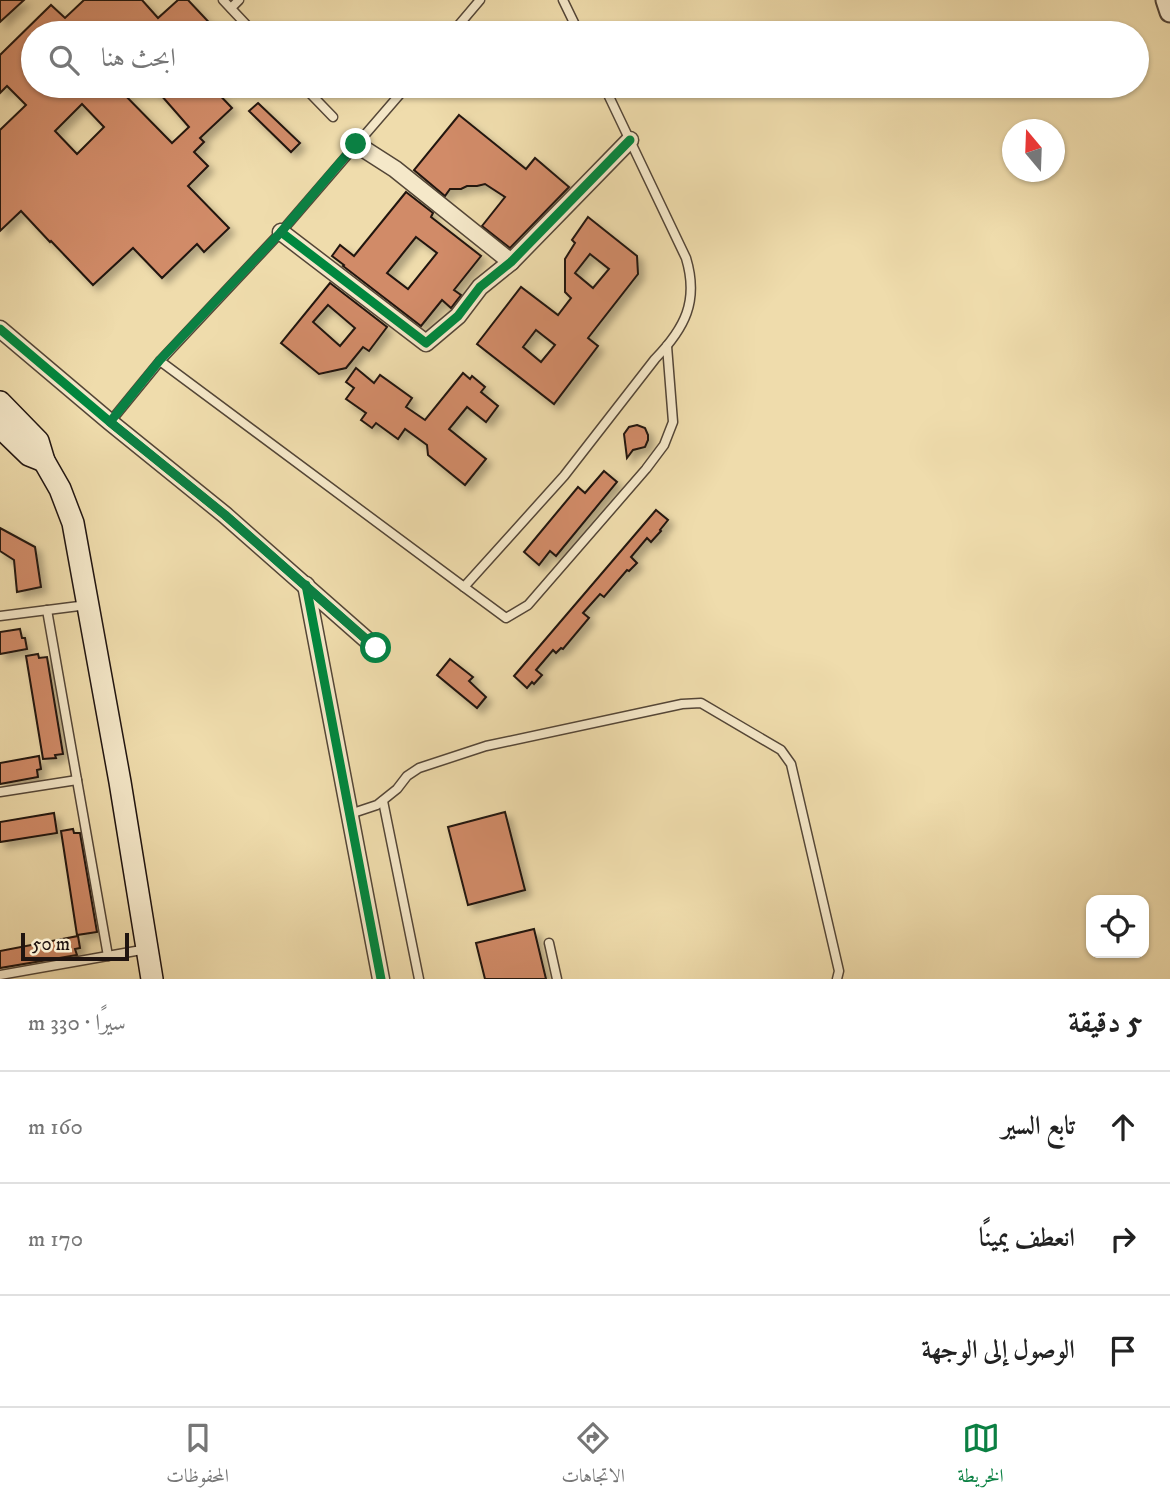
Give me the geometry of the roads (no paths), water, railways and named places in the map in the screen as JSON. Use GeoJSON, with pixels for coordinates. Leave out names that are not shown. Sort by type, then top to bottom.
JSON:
{"type":"FeatureCollection","features":[{"type":"Feature","properties":{"kind":"main road"},"geometry":{"type":"LineString","coordinates":[[0,402],[38,441],[44,461],[60,489],[73,523],[152,979]]}},
{"type":"Feature","properties":{"kind":"main road"},"geometry":{"type":"LineString","coordinates":[[0,427],[29,455],[44,461]]}},
{"type":"Feature","properties":{"kind":"street"},"geometry":{"type":"LineString","coordinates":[[1166,0],[1170,12]]}},
{"type":"Feature","properties":{"kind":"street"},"geometry":{"type":"LineString","coordinates":[[281,232],[426,343],[458,316],[480,287],[511,262],[630,141]]}},
{"type":"Feature","properties":{"kind":"street"},"geometry":{"type":"LineString","coordinates":[[356,144],[395,169],[511,262]]}},
{"type":"Feature","properties":{"kind":"street"},"geometry":{"type":"LineString","coordinates":[[0,329],[225,515],[376,648]]}},
{"type":"Feature","properties":{"kind":"street"},"geometry":{"type":"LineString","coordinates":[[306,585],[381,979]]}},
{"type":"Feature","properties":{"kind":"lane"},"geometry":{"type":"LineString","coordinates":[[223,0],[243,21]]}},
{"type":"Feature","properties":{"kind":"lane"},"geometry":{"type":"LineString","coordinates":[[231,8],[239,0]]}},
{"type":"Feature","properties":{"kind":"lane"},"geometry":{"type":"LineString","coordinates":[[462,21],[480,0]]}},
{"type":"Feature","properties":{"kind":"lane"},"geometry":{"type":"LineString","coordinates":[[563,0],[573,21]]}},
{"type":"Feature","properties":{"kind":"lane"},"geometry":{"type":"LineString","coordinates":[[315,98],[333,117]]}},
{"type":"Feature","properties":{"kind":"lane"},"geometry":{"type":"LineString","coordinates":[[110,422],[160,360],[281,232],[396,98]]}},
{"type":"Feature","properties":{"kind":"lane"},"geometry":{"type":"LineString","coordinates":[[464,587],[564,477],[667,346],[687,315],[691,298],[691,273],[686,258],[610,98]]}},
{"type":"Feature","properties":{"kind":"lane"},"geometry":{"type":"LineString","coordinates":[[160,360],[506,618],[528,605],[664,445],[673,422],[667,346]]}},
{"type":"Feature","properties":{"kind":"lane"},"geometry":{"type":"LineString","coordinates":[[0,616],[89,605]]}},
{"type":"Feature","properties":{"kind":"lane"},"geometry":{"type":"LineString","coordinates":[[47,610],[107,956]]}},
{"type":"Feature","properties":{"kind":"lane"},"geometry":{"type":"LineString","coordinates":[[349,814],[377,805],[419,768],[486,746],[682,704],[701,704],[781,750],[792,764],[839,971],[837,979]]}},
{"type":"Feature","properties":{"kind":"lane"},"geometry":{"type":"LineString","coordinates":[[0,792],[77,780]]}},
{"type":"Feature","properties":{"kind":"lane"},"geometry":{"type":"LineString","coordinates":[[383,801],[419,979]]}},
{"type":"Feature","properties":{"kind":"lane"},"geometry":{"type":"LineString","coordinates":[[549,943],[557,979]]}},
{"type":"Feature","properties":{"kind":"lane"},"geometry":{"type":"LineString","coordinates":[[0,975],[147,949]]}}]}
